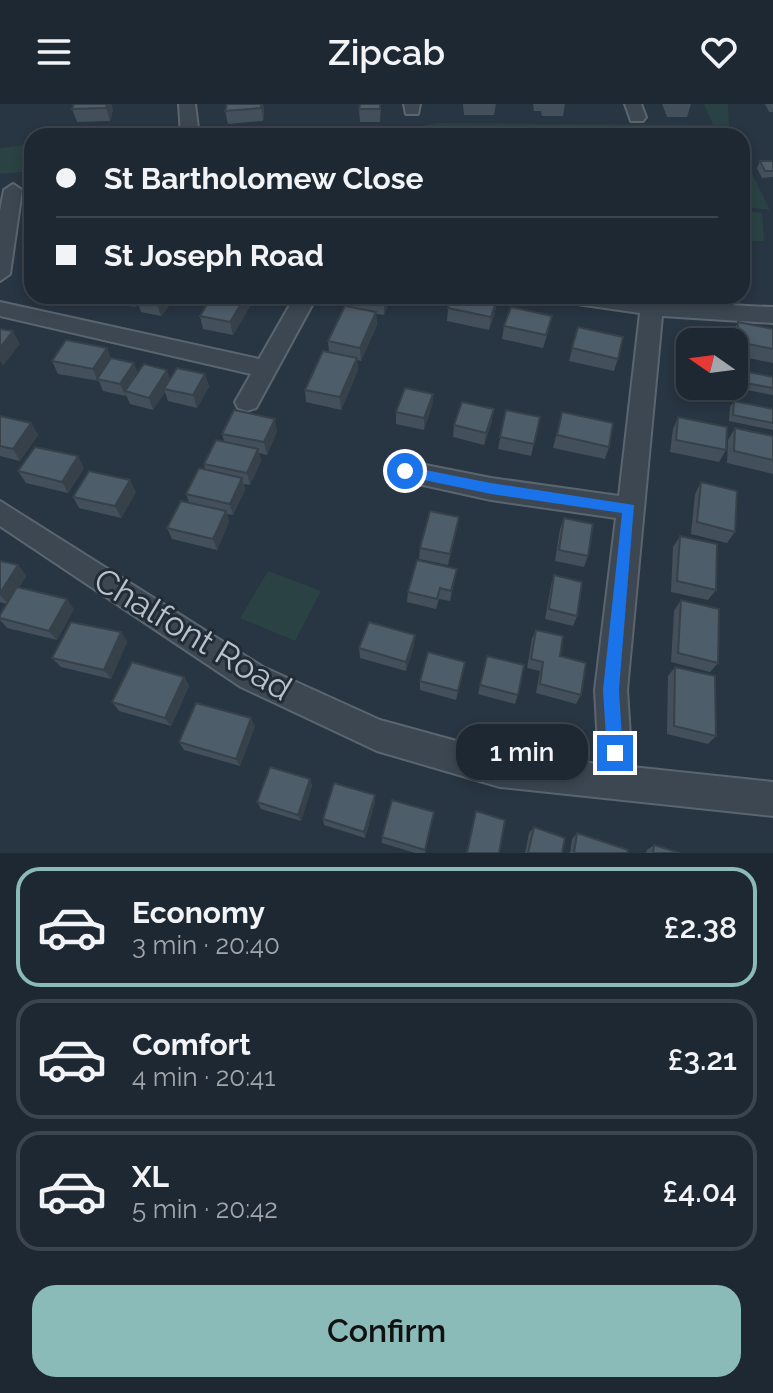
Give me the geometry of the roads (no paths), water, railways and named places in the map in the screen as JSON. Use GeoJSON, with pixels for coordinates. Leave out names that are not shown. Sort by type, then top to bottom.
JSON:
{"type":"FeatureCollection","features":[{"type":"Feature","properties":{"kind":"street"},"geometry":{"type":"LineString","coordinates":[[187,104],[189,128]]}},
{"type":"Feature","properties":{"kind":"street"},"geometry":{"type":"LineString","coordinates":[[0,274],[13,190]]}},
{"type":"Feature","properties":{"kind":"street"},"geometry":{"type":"LineString","coordinates":[[9,218],[24,217]]}},
{"type":"Feature","properties":{"kind":"street"},"geometry":{"type":"LineString","coordinates":[[247,402],[301,304]]}},
{"type":"Feature","properties":{"kind":"street"},"geometry":{"type":"LineString","coordinates":[[625,304],[773,315]]}},
{"type":"Feature","properties":{"kind":"street"},"geometry":{"type":"LineString","coordinates":[[617,784],[611,690],[652,308]]}},
{"type":"Feature","properties":{"kind":"street"},"geometry":{"type":"LineString","coordinates":[[0,309],[264,369]]}},
{"type":"Feature","properties":{"kind":"street"},"geometry":{"type":"LineString","coordinates":[[405,471],[491,489],[629,509]]}},
{"type":"Feature","properties":{"kind":"street","name":"Chalfont Road"},"geometry":{"type":"LineString","coordinates":[[0,512],[252,677],[377,735],[500,770],[773,799]]}}]}
